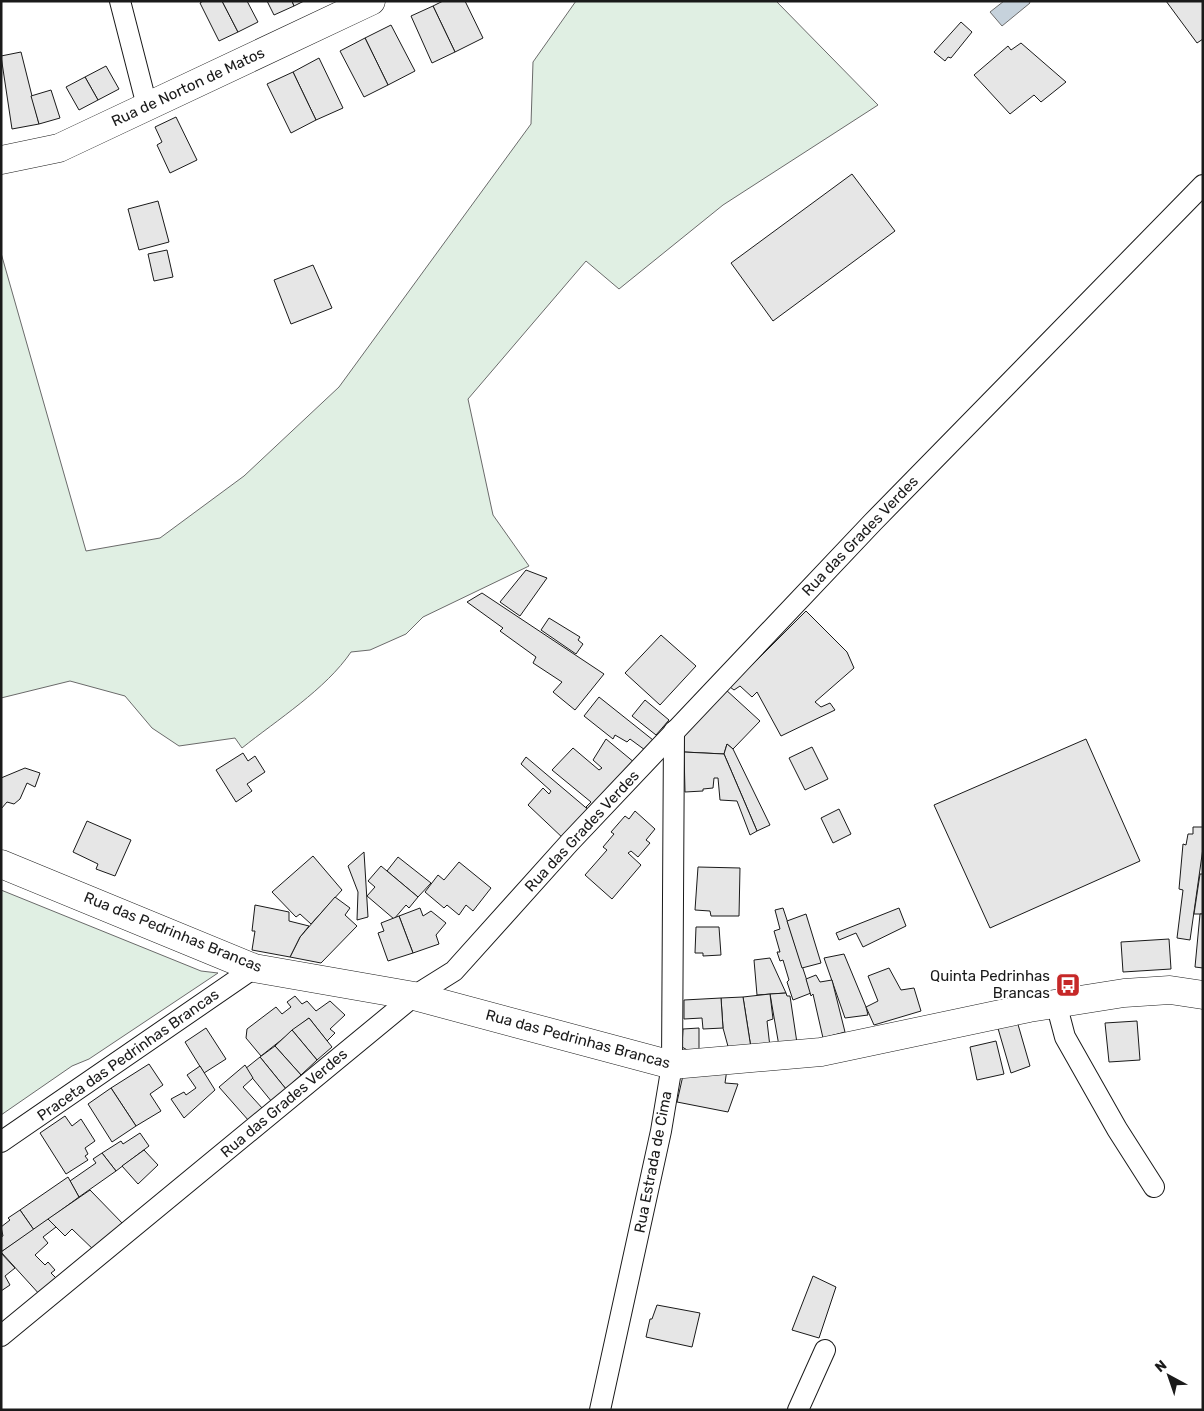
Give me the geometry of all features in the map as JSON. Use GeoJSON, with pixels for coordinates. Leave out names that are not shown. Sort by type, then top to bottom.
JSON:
{"type":"FeatureCollection","features":[{"type":"Feature","properties":{"kind":"street"},"geometry":{"type":"LineString","coordinates":[[120,1],[147,106]]}},
{"type":"Feature","properties":{"kind":"street","name":"Rua de Norton de Matos"},"geometry":{"type":"LineString","coordinates":[[1,160],[59,148],[371,1]]}},
{"type":"Feature","properties":{"kind":"street","name":"Rua das Grades Verdes"},"geometry":{"type":"LineString","coordinates":[[1,1336],[414,996],[454,971],[570,842],[873,522],[1203,185]]}},
{"type":"Feature","properties":{"kind":"street","name":"Rua Estrada de Cima"},"geometry":{"type":"LineString","coordinates":[[600,1410],[661,1131],[672,1065],[674,731]]}},
{"type":"Feature","properties":{"kind":"street","name":"Rua das Pedrinhas Brancas"},"geometry":{"type":"LineString","coordinates":[[1,864],[254,968],[414,996],[672,1065],[821,1052],[1056,1003],[1124,993],[1170,990],[1203,995]]}},
{"type":"Feature","properties":{"kind":"street","name":"Praceta das Pedrinhas Brancas"},"geometry":{"type":"LineString","coordinates":[[1,1142],[254,968]]}},
{"type":"Feature","properties":{"kind":"street"},"geometry":{"type":"LineString","coordinates":[[1056,1003],[1065,1037],[1116,1129],[1154,1187]]}},
{"type":"Feature","properties":{"kind":"street"},"geometry":{"type":"LineString","coordinates":[[798,1410],[825,1350]]}},
{"type":"Feature","properties":{"kind":"green space"},"geometry":{"type":"Polygon","coordinates":[[[576,1],[776,1],[878,105],[723,205],[619,289],[586,261],[468,399],[493,515],[529,566],[423,617],[406,634],[370,650],[351,652],[341,666],[315,691],[242,748],[235,738],[179,746],[152,728],[125,696],[70,681],[1,698],[1,253],[86,551],[160,538],[244,476],[339,387],[531,124],[533,62],[576,1]]]}},
{"type":"Feature","properties":{"kind":"green space"},"geometry":{"type":"Polygon","coordinates":[[[1,890],[201,971],[218,973],[89,1059],[72,1066],[1,1115],[1,890]]]}},
{"type":"Feature","properties":{"kind":"shaded area"},"geometry":{"type":"Polygon","coordinates":[[[1004,1],[1029,1],[1030,3],[1002,26],[990,12],[1004,1]]]}},
{"type":"Feature","properties":{"kind":"building"},"geometry":{"type":"Polygon","coordinates":[[[203,1],[222,1],[238,32],[219,41],[200,3],[203,1]]]}},
{"type":"Feature","properties":{"kind":"building"},"geometry":{"type":"Polygon","coordinates":[[[222,1],[247,1],[258,22],[238,32],[222,1]]]}},
{"type":"Feature","properties":{"kind":"building"},"geometry":{"type":"Polygon","coordinates":[[[267,1],[292,1],[294,6],[274,15],[267,1]]]}},
{"type":"Feature","properties":{"kind":"building"},"geometry":{"type":"Polygon","coordinates":[[[292,1],[304,1],[294,6],[292,1]]]}},
{"type":"Feature","properties":{"kind":"building"},"geometry":{"type":"Polygon","coordinates":[[[443,1],[465,1],[483,38],[455,52],[433,6],[443,1]]]}},
{"type":"Feature","properties":{"kind":"building"},"geometry":{"type":"Polygon","coordinates":[[[1166,1],[1203,1],[1203,39],[1197,43],[1166,1]]]}},
{"type":"Feature","properties":{"kind":"building"},"geometry":{"type":"Polygon","coordinates":[[[433,6],[455,52],[432,63],[411,16],[433,6]]]}},
{"type":"Feature","properties":{"kind":"building"},"geometry":{"type":"Polygon","coordinates":[[[961,22],[972,32],[951,58],[948,57],[945,61],[934,52],[961,22]]]}},
{"type":"Feature","properties":{"kind":"building"},"geometry":{"type":"Polygon","coordinates":[[[391,25],[415,71],[388,85],[365,38],[391,25]]]}},
{"type":"Feature","properties":{"kind":"building"},"geometry":{"type":"Polygon","coordinates":[[[365,38],[388,85],[364,97],[340,51],[365,38]]]}},
{"type":"Feature","properties":{"kind":"building"},"geometry":{"type":"Polygon","coordinates":[[[1021,43],[1066,82],[1041,102],[1034,95],[1010,114],[974,75],[1008,46],[1011,50],[1021,43]]]}},
{"type":"Feature","properties":{"kind":"building"},"geometry":{"type":"Polygon","coordinates":[[[21,52],[39,124],[12,129],[1,56],[21,52]]]}},
{"type":"Feature","properties":{"kind":"building"},"geometry":{"type":"Polygon","coordinates":[[[319,58],[343,108],[316,120],[293,72],[319,58]]]}},
{"type":"Feature","properties":{"kind":"building"},"geometry":{"type":"Polygon","coordinates":[[[106,66],[119,89],[98,100],[85,77],[106,66]]]}},
{"type":"Feature","properties":{"kind":"building"},"geometry":{"type":"Polygon","coordinates":[[[293,72],[316,120],[291,133],[267,84],[293,72]]]}},
{"type":"Feature","properties":{"kind":"building"},"geometry":{"type":"Polygon","coordinates":[[[85,77],[98,100],[79,110],[66,87],[85,77]]]}},
{"type":"Feature","properties":{"kind":"building"},"geometry":{"type":"Polygon","coordinates":[[[51,90],[60,118],[39,124],[31,96],[51,90]]]}},
{"type":"Feature","properties":{"kind":"building"},"geometry":{"type":"Polygon","coordinates":[[[176,117],[197,160],[170,173],[157,145],[162,142],[155,127],[176,117]]]}},
{"type":"Feature","properties":{"kind":"building"},"geometry":{"type":"Polygon","coordinates":[[[852,174],[895,231],[773,321],[731,263],[852,174]]]}},
{"type":"Feature","properties":{"kind":"building"},"geometry":{"type":"Polygon","coordinates":[[[158,201],[169,242],[139,250],[128,209],[158,201]]]}},
{"type":"Feature","properties":{"kind":"building"},"geometry":{"type":"Polygon","coordinates":[[[167,250],[173,277],[154,281],[148,254],[167,250]]]}},
{"type":"Feature","properties":{"kind":"building"},"geometry":{"type":"Polygon","coordinates":[[[313,265],[332,308],[291,324],[274,280],[313,265]]]}},
{"type":"Feature","properties":{"kind":"building"},"geometry":{"type":"Polygon","coordinates":[[[526,570],[547,578],[520,616],[500,602],[526,570]]]}},
{"type":"Feature","properties":{"kind":"building"},"geometry":{"type":"Polygon","coordinates":[[[482,593],[604,674],[575,710],[553,692],[562,682],[533,663],[536,657],[500,631],[503,628],[467,602],[482,593]]]}},
{"type":"Feature","properties":{"kind":"building"},"geometry":{"type":"Polygon","coordinates":[[[806,611],[847,652],[854,668],[815,702],[821,707],[830,703],[835,710],[781,736],[757,692],[752,697],[740,686],[734,690],[730,687],[806,611]]]}},
{"type":"Feature","properties":{"kind":"building"},"geometry":{"type":"Polygon","coordinates":[[[549,618],[580,637],[578,640],[583,644],[576,654],[541,630],[549,618]]]}},
{"type":"Feature","properties":{"kind":"building"},"geometry":{"type":"Polygon","coordinates":[[[661,635],[696,666],[660,705],[625,673],[661,635]]]}},
{"type":"Feature","properties":{"kind":"building"},"geometry":{"type":"Polygon","coordinates":[[[725,689],[760,721],[733,749],[727,744],[724,754],[684,752],[684,731],[725,689]]]}},
{"type":"Feature","properties":{"kind":"building"},"geometry":{"type":"Polygon","coordinates":[[[599,697],[653,740],[645,750],[630,739],[627,742],[615,735],[613,739],[584,716],[599,697]]]}},
{"type":"Feature","properties":{"kind":"building"},"geometry":{"type":"Polygon","coordinates":[[[645,700],[669,720],[656,735],[632,716],[645,700]]]}},
{"type":"Feature","properties":{"kind":"building"},"geometry":{"type":"Polygon","coordinates":[[[606,739],[635,763],[591,812],[586,807],[591,802],[552,770],[573,748],[599,770],[602,768],[593,760],[606,739]]]}},
{"type":"Feature","properties":{"kind":"building"},"geometry":{"type":"Polygon","coordinates":[[[1086,739],[1140,861],[990,928],[934,805],[1086,739]]]}},
{"type":"Feature","properties":{"kind":"building"},"geometry":{"type":"Polygon","coordinates":[[[727,744],[733,749],[770,825],[757,831],[724,754],[727,744]]]}},
{"type":"Feature","properties":{"kind":"building"},"geometry":{"type":"Polygon","coordinates":[[[812,747],[828,779],[805,790],[789,758],[812,747]]]}},
{"type":"Feature","properties":{"kind":"building"},"geometry":{"type":"Polygon","coordinates":[[[684,752],[724,754],[757,831],[750,835],[737,801],[720,800],[718,778],[714,778],[713,788],[703,789],[703,791],[685,792],[684,752]]]}},
{"type":"Feature","properties":{"kind":"building"},"geometry":{"type":"Polygon","coordinates":[[[243,753],[248,761],[255,756],[265,772],[247,784],[252,791],[236,802],[216,770],[243,753]]]}},
{"type":"Feature","properties":{"kind":"building"},"geometry":{"type":"Polygon","coordinates":[[[526,757],[591,812],[565,840],[528,805],[543,788],[549,794],[551,791],[521,764],[526,757]]]}},
{"type":"Feature","properties":{"kind":"building"},"geometry":{"type":"Polygon","coordinates":[[[25,768],[40,773],[35,787],[27,783],[20,799],[14,804],[7,802],[1,809],[1,778],[25,768]]]}},
{"type":"Feature","properties":{"kind":"building"},"geometry":{"type":"Polygon","coordinates":[[[839,809],[851,834],[833,843],[821,818],[839,809]]]}},
{"type":"Feature","properties":{"kind":"building"},"geometry":{"type":"Polygon","coordinates":[[[635,811],[655,829],[646,840],[650,843],[638,857],[631,851],[628,853],[641,865],[612,899],[585,875],[607,850],[603,847],[614,834],[611,832],[625,816],[629,819],[635,811]]]}},
{"type":"Feature","properties":{"kind":"building"},"geometry":{"type":"Polygon","coordinates":[[[87,821],[131,840],[115,876],[96,869],[98,864],[73,852],[87,821]]]}},
{"type":"Feature","properties":{"kind":"building"},"geometry":{"type":"Polygon","coordinates":[[[1193,827],[1203,827],[1203,848],[1190,940],[1177,938],[1183,890],[1179,889],[1183,844],[1186,845],[1188,834],[1193,834],[1193,827]]]}},
{"type":"Feature","properties":{"kind":"building"},"geometry":{"type":"Polygon","coordinates":[[[364,852],[368,917],[357,920],[358,892],[348,866],[364,852]]]}},
{"type":"Feature","properties":{"kind":"building"},"geometry":{"type":"Polygon","coordinates":[[[313,856],[342,890],[311,924],[300,914],[296,917],[272,892],[313,856]]]}},
{"type":"Feature","properties":{"kind":"building"},"geometry":{"type":"Polygon","coordinates":[[[398,857],[431,883],[418,897],[387,871],[398,857]]]}},
{"type":"Feature","properties":{"kind":"building"},"geometry":{"type":"Polygon","coordinates":[[[459,862],[491,888],[473,911],[466,905],[459,915],[447,905],[444,908],[425,892],[438,875],[444,880],[459,862]]]}},
{"type":"Feature","properties":{"kind":"building"},"geometry":{"type":"Polygon","coordinates":[[[381,866],[418,897],[409,908],[406,905],[394,919],[367,896],[375,887],[368,881],[381,866]]]}},
{"type":"Feature","properties":{"kind":"building"},"geometry":{"type":"Polygon","coordinates":[[[698,867],[740,868],[739,916],[711,916],[710,911],[695,910],[698,867]]]}},
{"type":"Feature","properties":{"kind":"building"},"geometry":{"type":"Polygon","coordinates":[[[1200,874],[1203,874],[1203,914],[1194,914],[1200,874]]]}},
{"type":"Feature","properties":{"kind":"building"},"geometry":{"type":"Polygon","coordinates":[[[335,897],[350,908],[345,915],[357,926],[321,963],[290,957],[300,937],[335,897]]]}},
{"type":"Feature","properties":{"kind":"building"},"geometry":{"type":"Polygon","coordinates":[[[255,905],[289,912],[289,921],[309,926],[300,937],[290,957],[252,950],[255,931],[252,931],[255,905]]]}},
{"type":"Feature","properties":{"kind":"building"},"geometry":{"type":"Polygon","coordinates":[[[420,908],[423,916],[431,911],[446,923],[436,935],[439,944],[413,953],[399,916],[420,908]]]}},
{"type":"Feature","properties":{"kind":"building"},"geometry":{"type":"Polygon","coordinates":[[[783,908],[811,993],[793,1000],[783,960],[780,961],[777,952],[780,952],[774,931],[780,929],[775,910],[783,908]]]}},
{"type":"Feature","properties":{"kind":"building"},"geometry":{"type":"Polygon","coordinates":[[[899,908],[906,926],[863,947],[856,933],[839,940],[836,933],[899,908]]]}},
{"type":"Feature","properties":{"kind":"building"},"geometry":{"type":"Polygon","coordinates":[[[806,914],[821,963],[802,968],[787,921],[806,914]]]}},
{"type":"Feature","properties":{"kind":"building"},"geometry":{"type":"Polygon","coordinates":[[[1200,914],[1203,914],[1203,968],[1195,967],[1200,914]]]}},
{"type":"Feature","properties":{"kind":"building"},"geometry":{"type":"Polygon","coordinates":[[[399,916],[413,953],[388,961],[378,933],[384,931],[381,923],[399,916]]]}},
{"type":"Feature","properties":{"kind":"building"},"geometry":{"type":"Polygon","coordinates":[[[696,927],[719,927],[721,955],[703,956],[703,953],[695,953],[696,927]]]}},
{"type":"Feature","properties":{"kind":"building"},"geometry":{"type":"Polygon","coordinates":[[[1169,939],[1171,969],[1123,972],[1121,942],[1169,939]]]}},
{"type":"Feature","properties":{"kind":"building"},"geometry":{"type":"Polygon","coordinates":[[[844,954],[868,1015],[845,1018],[824,958],[844,954]]]}},
{"type":"Feature","properties":{"kind":"building"},"geometry":{"type":"Polygon","coordinates":[[[770,958],[786,993],[757,995],[754,960],[770,958]]]}},
{"type":"Feature","properties":{"kind":"building"},"geometry":{"type":"Polygon","coordinates":[[[889,968],[901,990],[914,988],[921,1011],[874,1025],[866,1007],[878,1001],[868,976],[889,968]]]}},
{"type":"Feature","properties":{"kind":"building"},"geometry":{"type":"Polygon","coordinates":[[[816,975],[820,982],[832,980],[845,1032],[823,1038],[813,994],[811,996],[806,979],[816,975]]]}},
{"type":"Feature","properties":{"kind":"building"},"geometry":{"type":"Polygon","coordinates":[[[786,993],[787,996],[790,996],[797,1043],[779,1046],[770,994],[786,993]]]}},
{"type":"Feature","properties":{"kind":"building"},"geometry":{"type":"Polygon","coordinates":[[[770,994],[773,1019],[767,1021],[770,1047],[751,1048],[743,997],[770,994]]]}},
{"type":"Feature","properties":{"kind":"building"},"geometry":{"type":"Polygon","coordinates":[[[295,996],[302,1004],[307,1001],[316,1011],[330,1001],[345,1015],[330,1029],[335,1033],[327,1041],[309,1018],[261,1056],[246,1038],[247,1029],[276,1007],[282,1014],[291,1007],[287,1002],[295,996]]]}},
{"type":"Feature","properties":{"kind":"building"},"geometry":{"type":"Polygon","coordinates":[[[743,997],[751,1048],[729,1050],[723,1028],[721,998],[743,997]]]}},
{"type":"Feature","properties":{"kind":"building"},"geometry":{"type":"Polygon","coordinates":[[[721,998],[723,1028],[703,1029],[702,1018],[684,1019],[684,1000],[721,998]]]}},
{"type":"Feature","properties":{"kind":"building"},"geometry":{"type":"Polygon","coordinates":[[[309,1018],[332,1047],[317,1060],[292,1030],[309,1018]]]}},
{"type":"Feature","properties":{"kind":"building"},"geometry":{"type":"Polygon","coordinates":[[[1017,1021],[1030,1066],[1011,1073],[997,1025],[1017,1021]]]}},
{"type":"Feature","properties":{"kind":"building"},"geometry":{"type":"Polygon","coordinates":[[[1137,1021],[1140,1060],[1109,1062],[1105,1023],[1137,1021]]]}},
{"type":"Feature","properties":{"kind":"building"},"geometry":{"type":"Polygon","coordinates":[[[206,1028],[226,1059],[204,1073],[185,1042],[206,1028]]]}},
{"type":"Feature","properties":{"kind":"building"},"geometry":{"type":"Polygon","coordinates":[[[699,1028],[699,1051],[691,1052],[682,1047],[683,1029],[699,1028]]]}},
{"type":"Feature","properties":{"kind":"building"},"geometry":{"type":"Polygon","coordinates":[[[292,1030],[317,1060],[301,1075],[275,1046],[292,1030]]]}},
{"type":"Feature","properties":{"kind":"building"},"geometry":{"type":"Polygon","coordinates":[[[996,1041],[1004,1074],[977,1080],[970,1047],[996,1041]]]}},
{"type":"Feature","properties":{"kind":"building"},"geometry":{"type":"Polygon","coordinates":[[[275,1046],[301,1075],[286,1089],[260,1057],[275,1046]]]}},
{"type":"Feature","properties":{"kind":"building"},"geometry":{"type":"Polygon","coordinates":[[[260,1057],[286,1089],[272,1102],[245,1069],[260,1057]]]}},
{"type":"Feature","properties":{"kind":"building"},"geometry":{"type":"Polygon","coordinates":[[[149,1064],[163,1085],[150,1094],[161,1111],[136,1126],[111,1088],[149,1064]]]}},
{"type":"Feature","properties":{"kind":"building"},"geometry":{"type":"Polygon","coordinates":[[[245,1065],[253,1078],[243,1087],[263,1109],[249,1121],[219,1087],[245,1065]]]}},
{"type":"Feature","properties":{"kind":"building"},"geometry":{"type":"Polygon","coordinates":[[[200,1066],[215,1090],[184,1118],[171,1099],[184,1092],[186,1095],[196,1088],[187,1075],[200,1066]]]}},
{"type":"Feature","properties":{"kind":"building"},"geometry":{"type":"Polygon","coordinates":[[[727,1069],[725,1083],[738,1084],[728,1112],[677,1102],[684,1071],[727,1069]]]}},
{"type":"Feature","properties":{"kind":"building"},"geometry":{"type":"Polygon","coordinates":[[[111,1088],[136,1126],[112,1142],[88,1104],[111,1088]]]}},
{"type":"Feature","properties":{"kind":"building"},"geometry":{"type":"Polygon","coordinates":[[[65,1116],[72,1126],[81,1119],[95,1141],[85,1148],[88,1154],[85,1156],[88,1160],[66,1174],[40,1133],[65,1116]]]}},
{"type":"Feature","properties":{"kind":"building"},"geometry":{"type":"Polygon","coordinates":[[[140,1133],[149,1146],[116,1171],[102,1153],[121,1141],[123,1144],[140,1133]]]}},
{"type":"Feature","properties":{"kind":"building"},"geometry":{"type":"Polygon","coordinates":[[[144,1150],[158,1165],[138,1184],[122,1166],[144,1150]]]}},
{"type":"Feature","properties":{"kind":"building"},"geometry":{"type":"Polygon","coordinates":[[[102,1153],[116,1171],[79,1197],[70,1181],[96,1163],[93,1159],[102,1153]]]}},
{"type":"Feature","properties":{"kind":"building"},"geometry":{"type":"Polygon","coordinates":[[[68,1177],[79,1197],[34,1230],[20,1210],[68,1177]]]}},
{"type":"Feature","properties":{"kind":"building"},"geometry":{"type":"Polygon","coordinates":[[[90,1190],[125,1226],[97,1253],[72,1229],[65,1236],[48,1219],[90,1190]]]}},
{"type":"Feature","properties":{"kind":"building"},"geometry":{"type":"Polygon","coordinates":[[[20,1210],[34,1230],[1,1252],[1,1237],[3,1236],[1,1227],[10,1220],[8,1218],[20,1210]]]}},
{"type":"Feature","properties":{"kind":"building"},"geometry":{"type":"Polygon","coordinates":[[[48,1219],[56,1227],[43,1237],[48,1243],[35,1255],[45,1265],[48,1262],[55,1270],[51,1273],[58,1280],[41,1296],[1,1252],[48,1219]]]}},
{"type":"Feature","properties":{"kind":"building"},"geometry":{"type":"Polygon","coordinates":[[[1,1253],[15,1268],[5,1276],[10,1285],[1,1291],[1,1253]]]}},
{"type":"Feature","properties":{"kind":"building"},"geometry":{"type":"Polygon","coordinates":[[[813,1276],[836,1287],[819,1338],[792,1330],[813,1276]]]}},
{"type":"Feature","properties":{"kind":"building"},"geometry":{"type":"Polygon","coordinates":[[[657,1305],[700,1313],[692,1347],[646,1337],[650,1319],[652,1319],[657,1305]]]}},
{"type":"Feature","properties":{"kind":"place","name":"Quinta Pedrinhas Brancas"},"geometry":{"type":"Point","coordinates":[1068,985]}}]}
